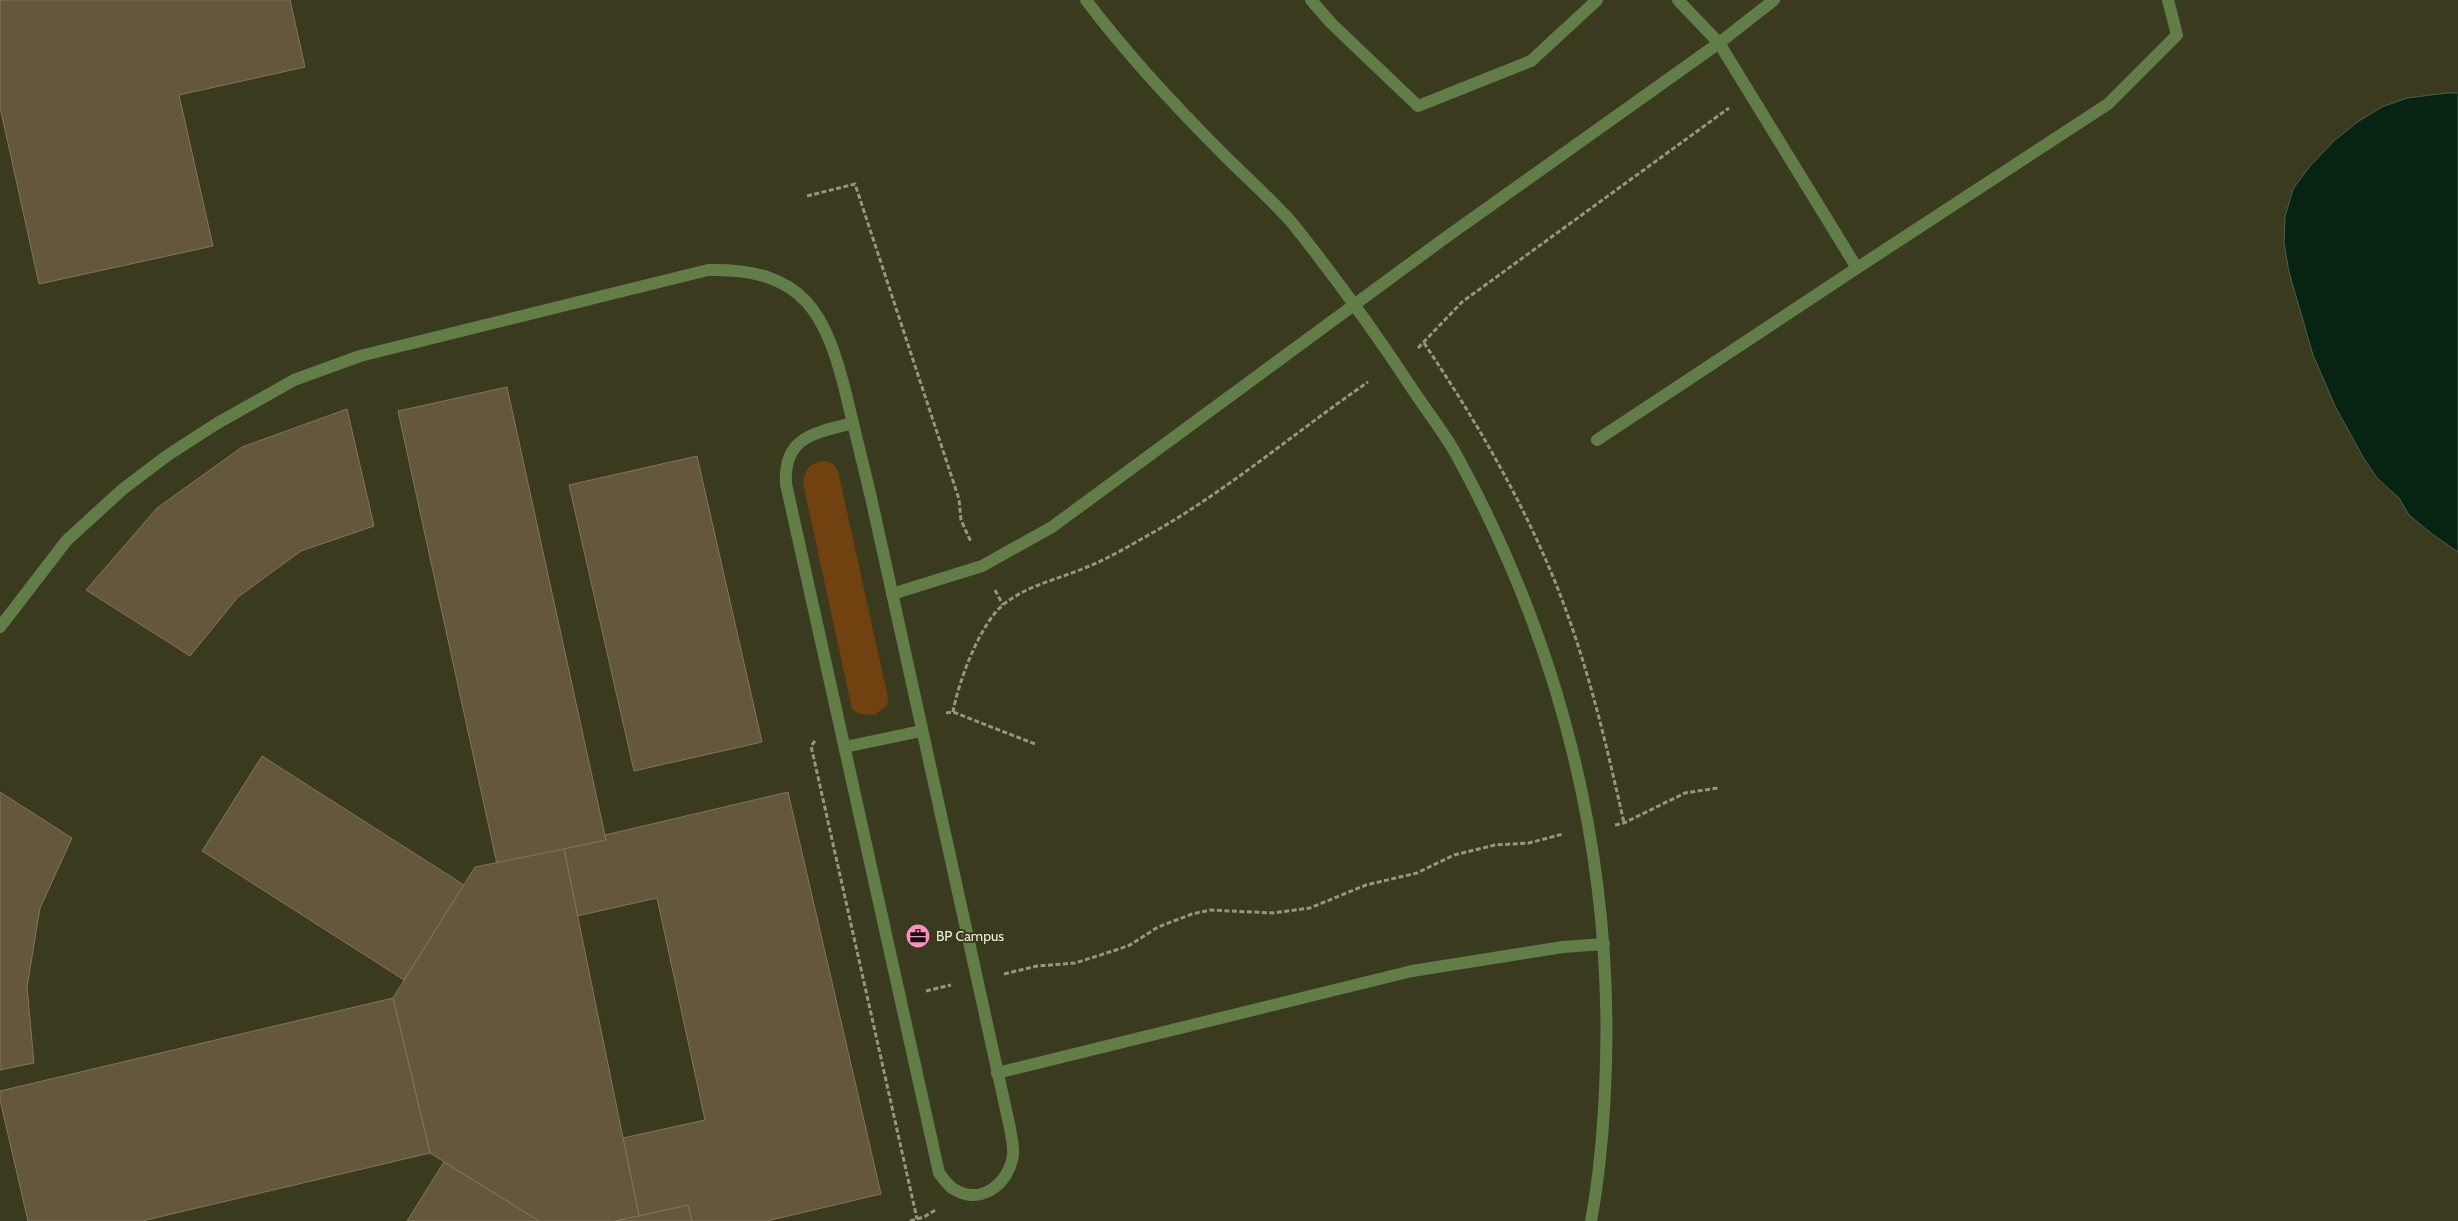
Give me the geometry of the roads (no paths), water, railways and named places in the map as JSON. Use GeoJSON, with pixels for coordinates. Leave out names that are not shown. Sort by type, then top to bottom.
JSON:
{"type":"FeatureCollection","features":[{"type":"Feature","properties":{"kind":"lane"},"geometry":{"type":"LineString","coordinates":[[1086,0],[1152,82],[1290,221],[1355,304],[1455,453],[1493,526],[1528,604],[1556,690],[1581,784],[1598,887],[1604,944],[1607,1044],[1603,1123],[1591,1221]]}},
{"type":"Feature","properties":{"kind":"lane"},"geometry":{"type":"LineString","coordinates":[[1312,0],[1331,23],[1418,106],[1531,61],[1597,0]]}},
{"type":"Feature","properties":{"kind":"lane"},"geometry":{"type":"LineString","coordinates":[[1678,0],[1719,43],[1857,268]]}},
{"type":"Feature","properties":{"kind":"lane"},"geometry":{"type":"LineString","coordinates":[[892,594],[982,566],[1052,527],[1355,304],[1719,43],[1774,0]]}},
{"type":"Feature","properties":{"kind":"lane"},"geometry":{"type":"LineString","coordinates":[[1597,440],[2108,104],[2177,35],[2168,0]]}},
{"type":"Feature","properties":{"kind":"lane"},"geometry":{"type":"LineString","coordinates":[[0,627],[67,540],[123,489],[168,455],[216,424],[294,380],[360,356],[708,270],[756,273],[777,279],[803,297],[822,321],[830,340],[853,423],[892,594],[920,731],[997,1073],[1013,1154],[1008,1173],[998,1188],[982,1195],[966,1194],[952,1188],[939,1173],[786,484],[785,469],[789,453],[802,440],[831,428],[853,423]]}},
{"type":"Feature","properties":{"kind":"lane"},"geometry":{"type":"LineString","coordinates":[[845,747],[920,731]]}},
{"type":"Feature","properties":{"kind":"lane"},"geometry":{"type":"LineString","coordinates":[[997,1073],[1412,971],[1563,947],[1604,944]]}},
{"type":"Feature","properties":{"kind":"place","name":"BP Campus"},"geometry":{"type":"Point","coordinates":[918,936]}}]}
